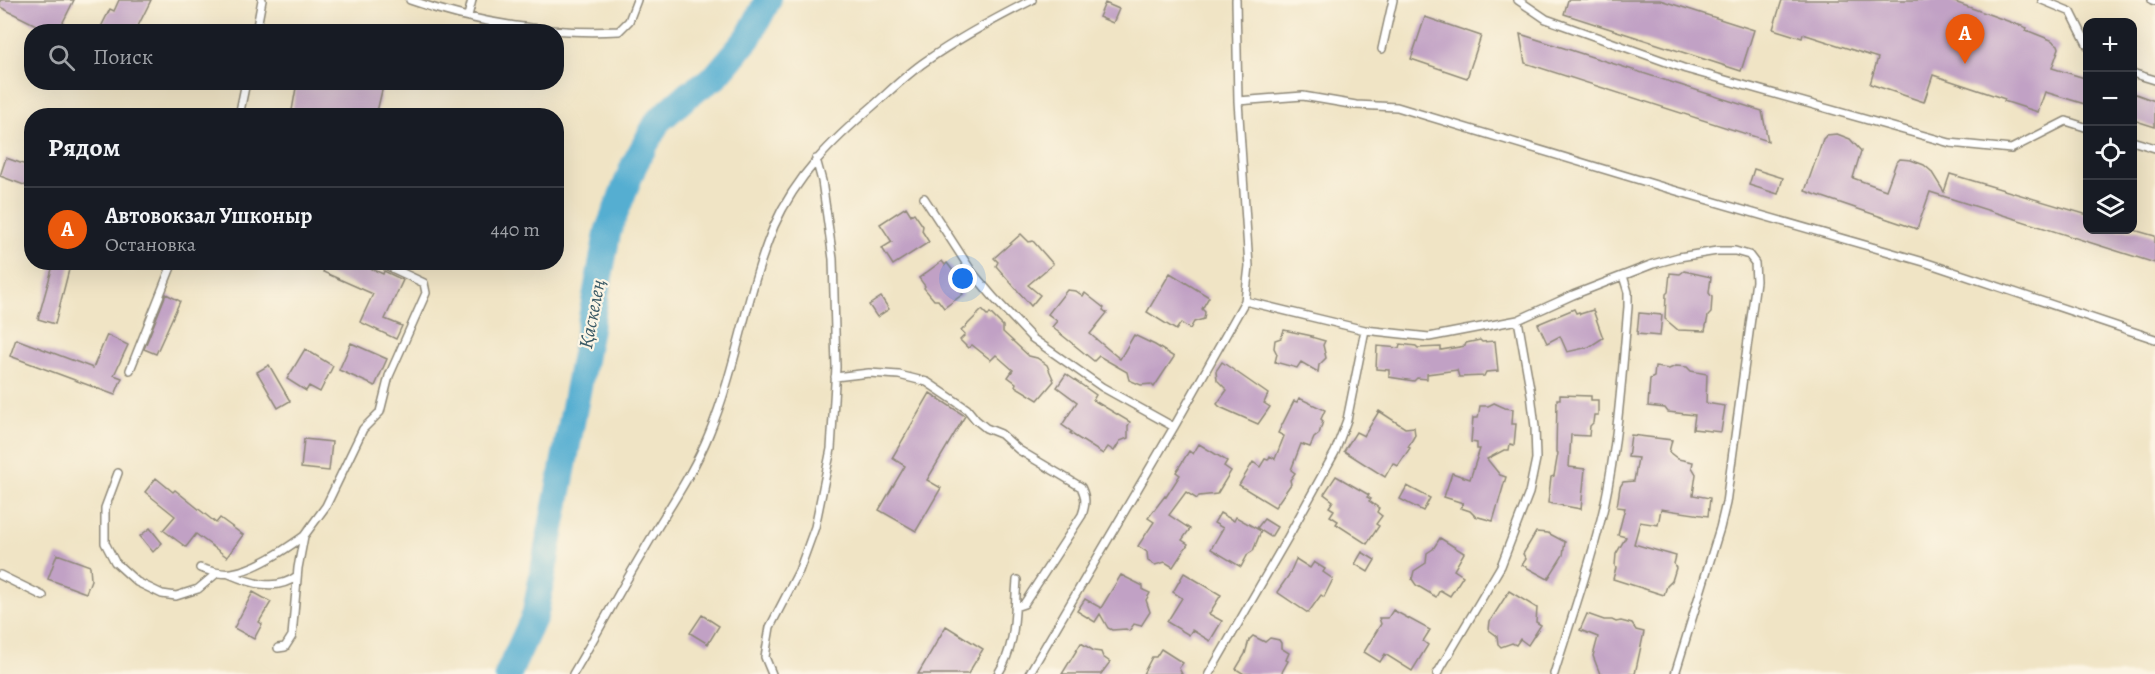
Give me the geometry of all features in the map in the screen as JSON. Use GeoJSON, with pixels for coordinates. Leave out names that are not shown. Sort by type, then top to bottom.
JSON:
{"type":"FeatureCollection","features":[{"type":"Feature","properties":{"kind":"lane"},"geometry":{"type":"LineString","coordinates":[[258,24],[262,0]]}},
{"type":"Feature","properties":{"kind":"lane"},"geometry":{"type":"LineString","coordinates":[[410,0],[506,24]]}},
{"type":"Feature","properties":{"kind":"lane"},"geometry":{"type":"LineString","coordinates":[[468,16],[472,0]]}},
{"type":"Feature","properties":{"kind":"lane"},"geometry":{"type":"LineString","coordinates":[[564,31],[585,33],[619,31],[629,21],[637,0]]}},
{"type":"Feature","properties":{"kind":"lane"},"geometry":{"type":"LineString","coordinates":[[573,674],[688,477],[709,435],[724,394],[757,275],[775,225],[795,188],[816,159],[837,137],[902,79],[927,60],[976,30],[1032,0]]}},
{"type":"Feature","properties":{"kind":"lane"},"geometry":{"type":"LineString","coordinates":[[1029,674],[1245,301],[1249,266],[1238,101],[1236,0]]}},
{"type":"Feature","properties":{"kind":"lane"},"geometry":{"type":"LineString","coordinates":[[1382,49],[1393,0]]}},
{"type":"Feature","properties":{"kind":"lane"},"geometry":{"type":"LineString","coordinates":[[1518,0],[1546,19],[1686,69],[1950,143],[2012,149],[2066,121],[2083,126]]}},
{"type":"Feature","properties":{"kind":"lane"},"geometry":{"type":"LineString","coordinates":[[2042,0],[2071,12],[2083,35]]}},
{"type":"Feature","properties":{"kind":"lane"},"geometry":{"type":"LineString","coordinates":[[2137,74],[2155,80]]}},
{"type":"Feature","properties":{"kind":"lane"},"geometry":{"type":"LineString","coordinates":[[241,108],[244,90]]}},
{"type":"Feature","properties":{"kind":"lane"},"geometry":{"type":"LineString","coordinates":[[1238,101],[1303,96],[1356,105],[1397,107],[1924,262],[2155,339]]}},
{"type":"Feature","properties":{"kind":"lane"},"geometry":{"type":"LineString","coordinates":[[2137,142],[2155,148]]}},
{"type":"Feature","properties":{"kind":"lane"},"geometry":{"type":"LineString","coordinates":[[772,674],[765,657],[770,627],[799,571],[815,527],[831,449],[835,377],[833,259],[822,181],[816,159]]}},
{"type":"Feature","properties":{"kind":"lane"},"geometry":{"type":"LineString","coordinates":[[924,198],[972,272],[1032,338],[1102,387],[1174,427]]}},
{"type":"Feature","properties":{"kind":"lane"},"geometry":{"type":"LineString","coordinates":[[1245,301],[1365,330],[1429,337],[1518,320],[1573,295],[1653,264],[1680,257],[1717,251],[1734,251],[1749,255],[1755,263],[1756,271],[1726,503],[1675,674]]}},
{"type":"Feature","properties":{"kind":"lane"},"geometry":{"type":"LineString","coordinates":[[130,370],[170,270]]}},
{"type":"Feature","properties":{"kind":"lane"},"geometry":{"type":"LineString","coordinates":[[200,567],[217,573],[228,573],[254,566],[304,536],[326,506],[363,429],[380,412],[389,376],[426,293],[424,284],[395,270]]}},
{"type":"Feature","properties":{"kind":"lane"},"geometry":{"type":"LineString","coordinates":[[1554,674],[1586,575],[1612,464],[1628,307],[1628,292],[1623,276]]}},
{"type":"Feature","properties":{"kind":"lane"},"geometry":{"type":"LineString","coordinates":[[1437,674],[1501,566],[1529,493],[1536,459],[1535,427],[1518,320]]}},
{"type":"Feature","properties":{"kind":"lane"},"geometry":{"type":"LineString","coordinates":[[1209,674],[1335,452],[1347,420],[1365,330]]}},
{"type":"Feature","properties":{"kind":"lane"},"geometry":{"type":"LineString","coordinates":[[835,377],[869,373],[898,375],[927,382],[967,409],[986,428],[1001,434],[1019,450],[1080,487],[1085,495],[1086,505],[1082,515],[1024,604],[1015,607]]}},
{"type":"Feature","properties":{"kind":"lane"},"geometry":{"type":"LineString","coordinates":[[118,473],[105,508],[105,543],[115,562],[137,582],[162,594],[176,596],[198,589],[217,573]]}},
{"type":"Feature","properties":{"kind":"lane"},"geometry":{"type":"LineString","coordinates":[[278,648],[285,647],[292,636],[297,576],[304,536]]}},
{"type":"Feature","properties":{"kind":"lane"},"geometry":{"type":"LineString","coordinates":[[228,573],[249,583],[265,585],[289,582],[297,576]]}},
{"type":"Feature","properties":{"kind":"lane"},"geometry":{"type":"LineString","coordinates":[[0,575],[43,596]]}},
{"type":"Feature","properties":{"kind":"lane"},"geometry":{"type":"LineString","coordinates":[[998,674],[1008,659],[1015,631],[1017,580]]}},
{"type":"Feature","properties":{"kind":"building"},"geometry":{"type":"Polygon","coordinates":[[[0,0],[74,0],[62,24],[34,24],[0,7],[0,0]]]}},
{"type":"Feature","properties":{"kind":"building"},"geometry":{"type":"Polygon","coordinates":[[[119,0],[151,0],[139,24],[102,24],[110,9],[114,11],[119,0]]]}},
{"type":"Feature","properties":{"kind":"building"},"geometry":{"type":"Polygon","coordinates":[[[1568,0],[1660,0],[1754,30],[1741,71],[1564,14],[1568,0]]]}},
{"type":"Feature","properties":{"kind":"building"},"geometry":{"type":"Polygon","coordinates":[[[1782,0],[1949,0],[2027,28],[2026,30],[2058,45],[2052,68],[2083,77],[2083,103],[2045,92],[2038,112],[1933,75],[1924,102],[1870,84],[1878,58],[1803,34],[1802,38],[1773,29],[1782,0]]]}},
{"type":"Feature","properties":{"kind":"building"},"geometry":{"type":"Polygon","coordinates":[[[1105,3],[1119,9],[1113,23],[1099,17],[1105,3]]]}},
{"type":"Feature","properties":{"kind":"building"},"geometry":{"type":"Polygon","coordinates":[[[1425,17],[1481,36],[1467,78],[1411,59],[1425,17]]]}},
{"type":"Feature","properties":{"kind":"building"},"geometry":{"type":"Polygon","coordinates":[[[1520,34],[1762,111],[1768,141],[1525,63],[1520,34]]]}},
{"type":"Feature","properties":{"kind":"building"},"geometry":{"type":"Polygon","coordinates":[[[296,90],[382,90],[378,108],[292,108],[296,90]]]}},
{"type":"Feature","properties":{"kind":"building"},"geometry":{"type":"Polygon","coordinates":[[[2137,94],[2155,101],[2155,127],[2137,121],[2137,94]]]}},
{"type":"Feature","properties":{"kind":"building"},"geometry":{"type":"Polygon","coordinates":[[[1837,134],[1850,139],[1861,151],[1853,178],[1886,190],[1896,163],[1900,159],[1911,160],[1924,165],[1931,171],[1944,192],[1950,174],[2083,214],[2083,234],[2137,234],[2137,231],[2155,236],[2155,263],[1930,192],[1917,229],[1805,191],[1823,139],[1827,135],[1837,134]]]}},
{"type":"Feature","properties":{"kind":"building"},"geometry":{"type":"Polygon","coordinates":[[[6,158],[24,164],[24,185],[0,176],[6,158]]]}},
{"type":"Feature","properties":{"kind":"building"},"geometry":{"type":"Polygon","coordinates":[[[1754,169],[1783,178],[1778,194],[1749,185],[1754,169]]]}},
{"type":"Feature","properties":{"kind":"building"},"geometry":{"type":"Polygon","coordinates":[[[906,207],[911,215],[914,213],[923,226],[922,231],[929,242],[893,265],[882,248],[892,242],[880,224],[906,207]]]}},
{"type":"Feature","properties":{"kind":"building"},"geometry":{"type":"Polygon","coordinates":[[[1021,234],[1029,242],[1033,241],[1053,264],[1028,285],[1040,295],[1031,306],[996,266],[998,262],[994,258],[1021,234]]]}},
{"type":"Feature","properties":{"kind":"building"},"geometry":{"type":"Polygon","coordinates":[[[942,261],[945,265],[947,263],[964,285],[959,289],[963,294],[944,308],[924,288],[919,278],[942,261]]]}},
{"type":"Feature","properties":{"kind":"building"},"geometry":{"type":"Polygon","coordinates":[[[52,270],[69,270],[55,324],[38,319],[52,270]]]}},
{"type":"Feature","properties":{"kind":"building"},"geometry":{"type":"Polygon","coordinates":[[[324,270],[374,270],[383,274],[384,271],[403,280],[385,319],[402,326],[396,339],[360,322],[373,294],[323,272],[324,270]]]}},
{"type":"Feature","properties":{"kind":"building"},"geometry":{"type":"Polygon","coordinates":[[[1684,271],[1711,277],[1709,293],[1712,297],[1711,313],[1708,316],[1705,331],[1678,330],[1665,319],[1670,273],[1680,274],[1684,271]]]}},
{"type":"Feature","properties":{"kind":"building"},"geometry":{"type":"Polygon","coordinates":[[[1170,273],[1209,297],[1202,309],[1205,312],[1204,319],[1194,322],[1190,329],[1181,323],[1176,330],[1147,312],[1170,273]]]}},
{"type":"Feature","properties":{"kind":"building"},"geometry":{"type":"Polygon","coordinates":[[[1067,290],[1076,291],[1083,296],[1085,293],[1104,308],[1103,310],[1107,313],[1090,334],[1120,359],[1134,335],[1174,357],[1154,387],[1151,384],[1141,385],[1129,380],[1127,372],[1099,356],[1094,361],[1052,327],[1057,321],[1048,314],[1067,290]]]}},
{"type":"Feature","properties":{"kind":"building"},"geometry":{"type":"Polygon","coordinates":[[[166,294],[180,301],[156,354],[144,349],[166,294]]]}},
{"type":"Feature","properties":{"kind":"building"},"geometry":{"type":"Polygon","coordinates":[[[881,297],[889,309],[877,317],[869,305],[881,297]]]}},
{"type":"Feature","properties":{"kind":"building"},"geometry":{"type":"Polygon","coordinates":[[[1574,309],[1580,314],[1593,310],[1603,338],[1589,347],[1567,352],[1560,336],[1547,343],[1538,324],[1574,309]]]}},
{"type":"Feature","properties":{"kind":"building"},"geometry":{"type":"Polygon","coordinates":[[[982,310],[988,316],[990,313],[1003,326],[1003,332],[1029,356],[1047,365],[1054,381],[1038,400],[1015,386],[1016,383],[1008,377],[1013,370],[996,355],[991,360],[972,345],[968,348],[960,340],[965,335],[961,331],[982,310]]]}},
{"type":"Feature","properties":{"kind":"building"},"geometry":{"type":"Polygon","coordinates":[[[1639,313],[1662,315],[1660,336],[1637,334],[1639,313]]]}},
{"type":"Feature","properties":{"kind":"building"},"geometry":{"type":"Polygon","coordinates":[[[1284,330],[1325,341],[1323,345],[1326,358],[1319,365],[1318,372],[1301,362],[1297,368],[1275,362],[1277,354],[1274,348],[1275,340],[1281,338],[1284,330]]]}},
{"type":"Feature","properties":{"kind":"building"},"geometry":{"type":"Polygon","coordinates":[[[107,335],[128,345],[114,375],[122,378],[115,395],[10,356],[16,339],[93,368],[107,335]]]}},
{"type":"Feature","properties":{"kind":"building"},"geometry":{"type":"Polygon","coordinates":[[[1480,340],[1482,342],[1495,341],[1498,371],[1486,372],[1484,376],[1459,377],[1457,370],[1427,374],[1427,379],[1417,378],[1414,381],[1389,377],[1389,370],[1376,369],[1377,346],[1399,348],[1400,344],[1418,348],[1441,347],[1441,350],[1465,346],[1466,343],[1480,340]]]}},
{"type":"Feature","properties":{"kind":"building"},"geometry":{"type":"Polygon","coordinates":[[[351,343],[387,359],[375,386],[339,370],[351,343]]]}},
{"type":"Feature","properties":{"kind":"building"},"geometry":{"type":"Polygon","coordinates":[[[305,349],[333,366],[320,392],[309,386],[306,391],[287,379],[305,349]]]}},
{"type":"Feature","properties":{"kind":"building"},"geometry":{"type":"Polygon","coordinates":[[[1222,362],[1268,394],[1264,403],[1270,407],[1258,424],[1217,404],[1227,390],[1217,380],[1216,371],[1222,362]]]}},
{"type":"Feature","properties":{"kind":"building"},"geometry":{"type":"Polygon","coordinates":[[[269,365],[290,401],[278,408],[257,372],[269,365]]]}},
{"type":"Feature","properties":{"kind":"building"},"geometry":{"type":"Polygon","coordinates":[[[1676,366],[1707,374],[1706,403],[1725,406],[1721,432],[1693,429],[1695,415],[1668,412],[1665,408],[1648,406],[1650,379],[1654,377],[1655,367],[1669,369],[1676,366]]]}},
{"type":"Feature","properties":{"kind":"building"},"geometry":{"type":"Polygon","coordinates":[[[1066,374],[1096,395],[1093,400],[1130,422],[1128,438],[1120,441],[1114,451],[1108,447],[1103,454],[1070,433],[1072,432],[1062,425],[1077,402],[1057,387],[1066,374]]]}},
{"type":"Feature","properties":{"kind":"building"},"geometry":{"type":"Polygon","coordinates":[[[930,393],[965,416],[927,480],[941,488],[916,531],[879,510],[905,466],[892,458],[930,393]]]}},
{"type":"Feature","properties":{"kind":"building"},"geometry":{"type":"Polygon","coordinates":[[[1560,395],[1591,396],[1591,400],[1598,400],[1598,415],[1594,415],[1589,436],[1571,435],[1569,467],[1585,469],[1581,509],[1548,503],[1551,477],[1554,476],[1558,453],[1556,452],[1557,399],[1560,399],[1560,395]]]}},
{"type":"Feature","properties":{"kind":"building"},"geometry":{"type":"Polygon","coordinates":[[[1299,398],[1325,410],[1321,419],[1323,421],[1319,434],[1314,438],[1310,447],[1301,444],[1291,470],[1295,473],[1290,480],[1291,484],[1275,507],[1239,485],[1253,462],[1260,467],[1270,456],[1275,459],[1284,436],[1278,433],[1294,401],[1297,402],[1299,398]]]}},
{"type":"Feature","properties":{"kind":"building"},"geometry":{"type":"Polygon","coordinates":[[[1494,403],[1513,409],[1512,424],[1516,424],[1514,445],[1510,444],[1509,450],[1504,450],[1487,459],[1500,475],[1506,477],[1493,521],[1475,516],[1470,511],[1461,508],[1463,503],[1444,497],[1452,473],[1470,479],[1480,449],[1477,449],[1477,443],[1471,442],[1473,418],[1478,418],[1480,406],[1494,403]]]}},
{"type":"Feature","properties":{"kind":"building"},"geometry":{"type":"Polygon","coordinates":[[[1379,411],[1405,428],[1414,427],[1415,435],[1408,447],[1410,448],[1398,466],[1393,463],[1385,477],[1344,451],[1356,432],[1364,436],[1379,411]]]}},
{"type":"Feature","properties":{"kind":"building"},"geometry":{"type":"Polygon","coordinates":[[[1631,435],[1672,440],[1669,452],[1678,459],[1693,462],[1692,467],[1696,474],[1693,495],[1710,498],[1708,516],[1661,509],[1658,525],[1640,522],[1634,544],[1676,556],[1674,564],[1676,568],[1672,581],[1667,586],[1664,595],[1613,579],[1616,554],[1626,537],[1618,535],[1625,508],[1617,507],[1620,487],[1623,482],[1634,481],[1638,458],[1628,457],[1631,435]]]}},
{"type":"Feature","properties":{"kind":"building"},"geometry":{"type":"Polygon","coordinates":[[[304,439],[332,442],[329,471],[301,468],[304,439]]]}},
{"type":"Feature","properties":{"kind":"building"},"geometry":{"type":"Polygon","coordinates":[[[1199,444],[1227,461],[1224,466],[1231,471],[1217,494],[1199,496],[1197,499],[1186,492],[1169,515],[1190,529],[1182,540],[1188,544],[1173,567],[1165,562],[1155,565],[1148,561],[1147,552],[1138,546],[1154,522],[1148,518],[1166,497],[1180,475],[1176,472],[1189,451],[1193,454],[1199,444]]]}},
{"type":"Feature","properties":{"kind":"building"},"geometry":{"type":"Polygon","coordinates":[[[1336,476],[1369,495],[1367,497],[1371,499],[1369,501],[1379,508],[1377,512],[1382,516],[1376,524],[1379,526],[1367,544],[1336,524],[1338,521],[1330,516],[1334,510],[1329,507],[1333,501],[1324,494],[1336,476]]]}},
{"type":"Feature","properties":{"kind":"building"},"geometry":{"type":"Polygon","coordinates":[[[156,478],[173,492],[175,490],[216,523],[220,518],[243,535],[227,557],[196,534],[186,547],[163,530],[175,516],[145,492],[156,478]]]}},
{"type":"Feature","properties":{"kind":"building"},"geometry":{"type":"Polygon","coordinates":[[[1407,486],[1430,498],[1423,511],[1400,499],[1407,486]]]}},
{"type":"Feature","properties":{"kind":"building"},"geometry":{"type":"Polygon","coordinates":[[[1220,513],[1234,521],[1236,517],[1261,531],[1253,551],[1248,554],[1241,567],[1211,549],[1223,528],[1214,523],[1220,513]]]}},
{"type":"Feature","properties":{"kind":"building"},"geometry":{"type":"Polygon","coordinates":[[[1264,519],[1277,527],[1271,537],[1257,528],[1264,519]]]}},
{"type":"Feature","properties":{"kind":"building"},"geometry":{"type":"Polygon","coordinates":[[[150,528],[162,543],[153,552],[140,536],[150,528]]]}},
{"type":"Feature","properties":{"kind":"building"},"geometry":{"type":"Polygon","coordinates":[[[1536,532],[1548,533],[1565,542],[1563,555],[1548,579],[1522,565],[1526,559],[1523,554],[1536,532]]]}},
{"type":"Feature","properties":{"kind":"building"},"geometry":{"type":"Polygon","coordinates":[[[1440,538],[1464,553],[1454,570],[1463,576],[1450,596],[1440,590],[1436,597],[1416,585],[1412,579],[1414,571],[1426,563],[1427,553],[1433,549],[1440,538]]]}},
{"type":"Feature","properties":{"kind":"building"},"geometry":{"type":"Polygon","coordinates":[[[1362,552],[1375,560],[1368,572],[1355,564],[1362,552]]]}},
{"type":"Feature","properties":{"kind":"building"},"geometry":{"type":"Polygon","coordinates":[[[57,554],[90,566],[91,580],[86,593],[48,579],[57,554]]]}},
{"type":"Feature","properties":{"kind":"building"},"geometry":{"type":"Polygon","coordinates":[[[1296,559],[1310,568],[1314,562],[1325,569],[1323,572],[1333,579],[1324,597],[1321,595],[1308,613],[1277,592],[1289,575],[1296,559]]]}},
{"type":"Feature","properties":{"kind":"building"},"geometry":{"type":"Polygon","coordinates":[[[1184,573],[1221,595],[1209,614],[1222,621],[1210,641],[1192,630],[1189,635],[1167,622],[1182,598],[1173,592],[1184,573]]]}},
{"type":"Feature","properties":{"kind":"building"},"geometry":{"type":"Polygon","coordinates":[[[1121,575],[1143,586],[1143,590],[1150,593],[1146,600],[1150,612],[1141,626],[1134,624],[1129,631],[1126,629],[1112,630],[1108,628],[1100,614],[1095,622],[1077,611],[1085,599],[1101,608],[1121,575]]]}},
{"type":"Feature","properties":{"kind":"building"},"geometry":{"type":"Polygon","coordinates":[[[1509,591],[1537,608],[1536,622],[1541,625],[1528,645],[1520,639],[1516,645],[1512,643],[1501,647],[1497,636],[1489,630],[1490,621],[1509,591]]]}},
{"type":"Feature","properties":{"kind":"building"},"geometry":{"type":"Polygon","coordinates":[[[253,592],[271,602],[259,622],[262,624],[254,639],[234,628],[253,592]]]}},
{"type":"Feature","properties":{"kind":"building"},"geometry":{"type":"Polygon","coordinates":[[[1393,610],[1430,630],[1423,641],[1428,645],[1412,671],[1385,654],[1380,662],[1364,652],[1381,624],[1379,618],[1388,618],[1393,610]]]}},
{"type":"Feature","properties":{"kind":"building"},"geometry":{"type":"Polygon","coordinates":[[[1587,614],[1604,620],[1632,624],[1636,630],[1644,632],[1635,674],[1600,674],[1593,656],[1598,637],[1580,630],[1587,614]]]}},
{"type":"Feature","properties":{"kind":"building"},"geometry":{"type":"Polygon","coordinates":[[[702,615],[719,626],[708,644],[690,633],[702,615]]]}},
{"type":"Feature","properties":{"kind":"building"},"geometry":{"type":"Polygon","coordinates":[[[946,626],[983,649],[968,674],[918,674],[946,626]]]}},
{"type":"Feature","properties":{"kind":"building"},"geometry":{"type":"Polygon","coordinates":[[[1253,636],[1265,642],[1270,638],[1279,640],[1281,648],[1289,653],[1286,660],[1288,661],[1281,674],[1244,674],[1236,669],[1253,636]]]}},
{"type":"Feature","properties":{"kind":"building"},"geometry":{"type":"Polygon","coordinates":[[[1081,643],[1094,651],[1101,652],[1103,657],[1110,662],[1101,674],[1062,674],[1081,643]]]}},
{"type":"Feature","properties":{"kind":"building"},"geometry":{"type":"Polygon","coordinates":[[[1161,649],[1183,663],[1179,668],[1182,674],[1143,674],[1152,657],[1156,657],[1161,649]]]}},
{"type":"Feature","properties":{"kind":"waterway","name":"Қаскелең"},"geometry":{"type":"LineString","coordinates":[[508,674],[535,615],[608,231],[634,165],[658,121],[689,94],[715,77],[748,38],[768,0]]}},
{"type":"Feature","properties":{"kind":"place","name":"Автовокзал Ушконыр"},"geometry":{"type":"Point","coordinates":[1965,64]}}]}
